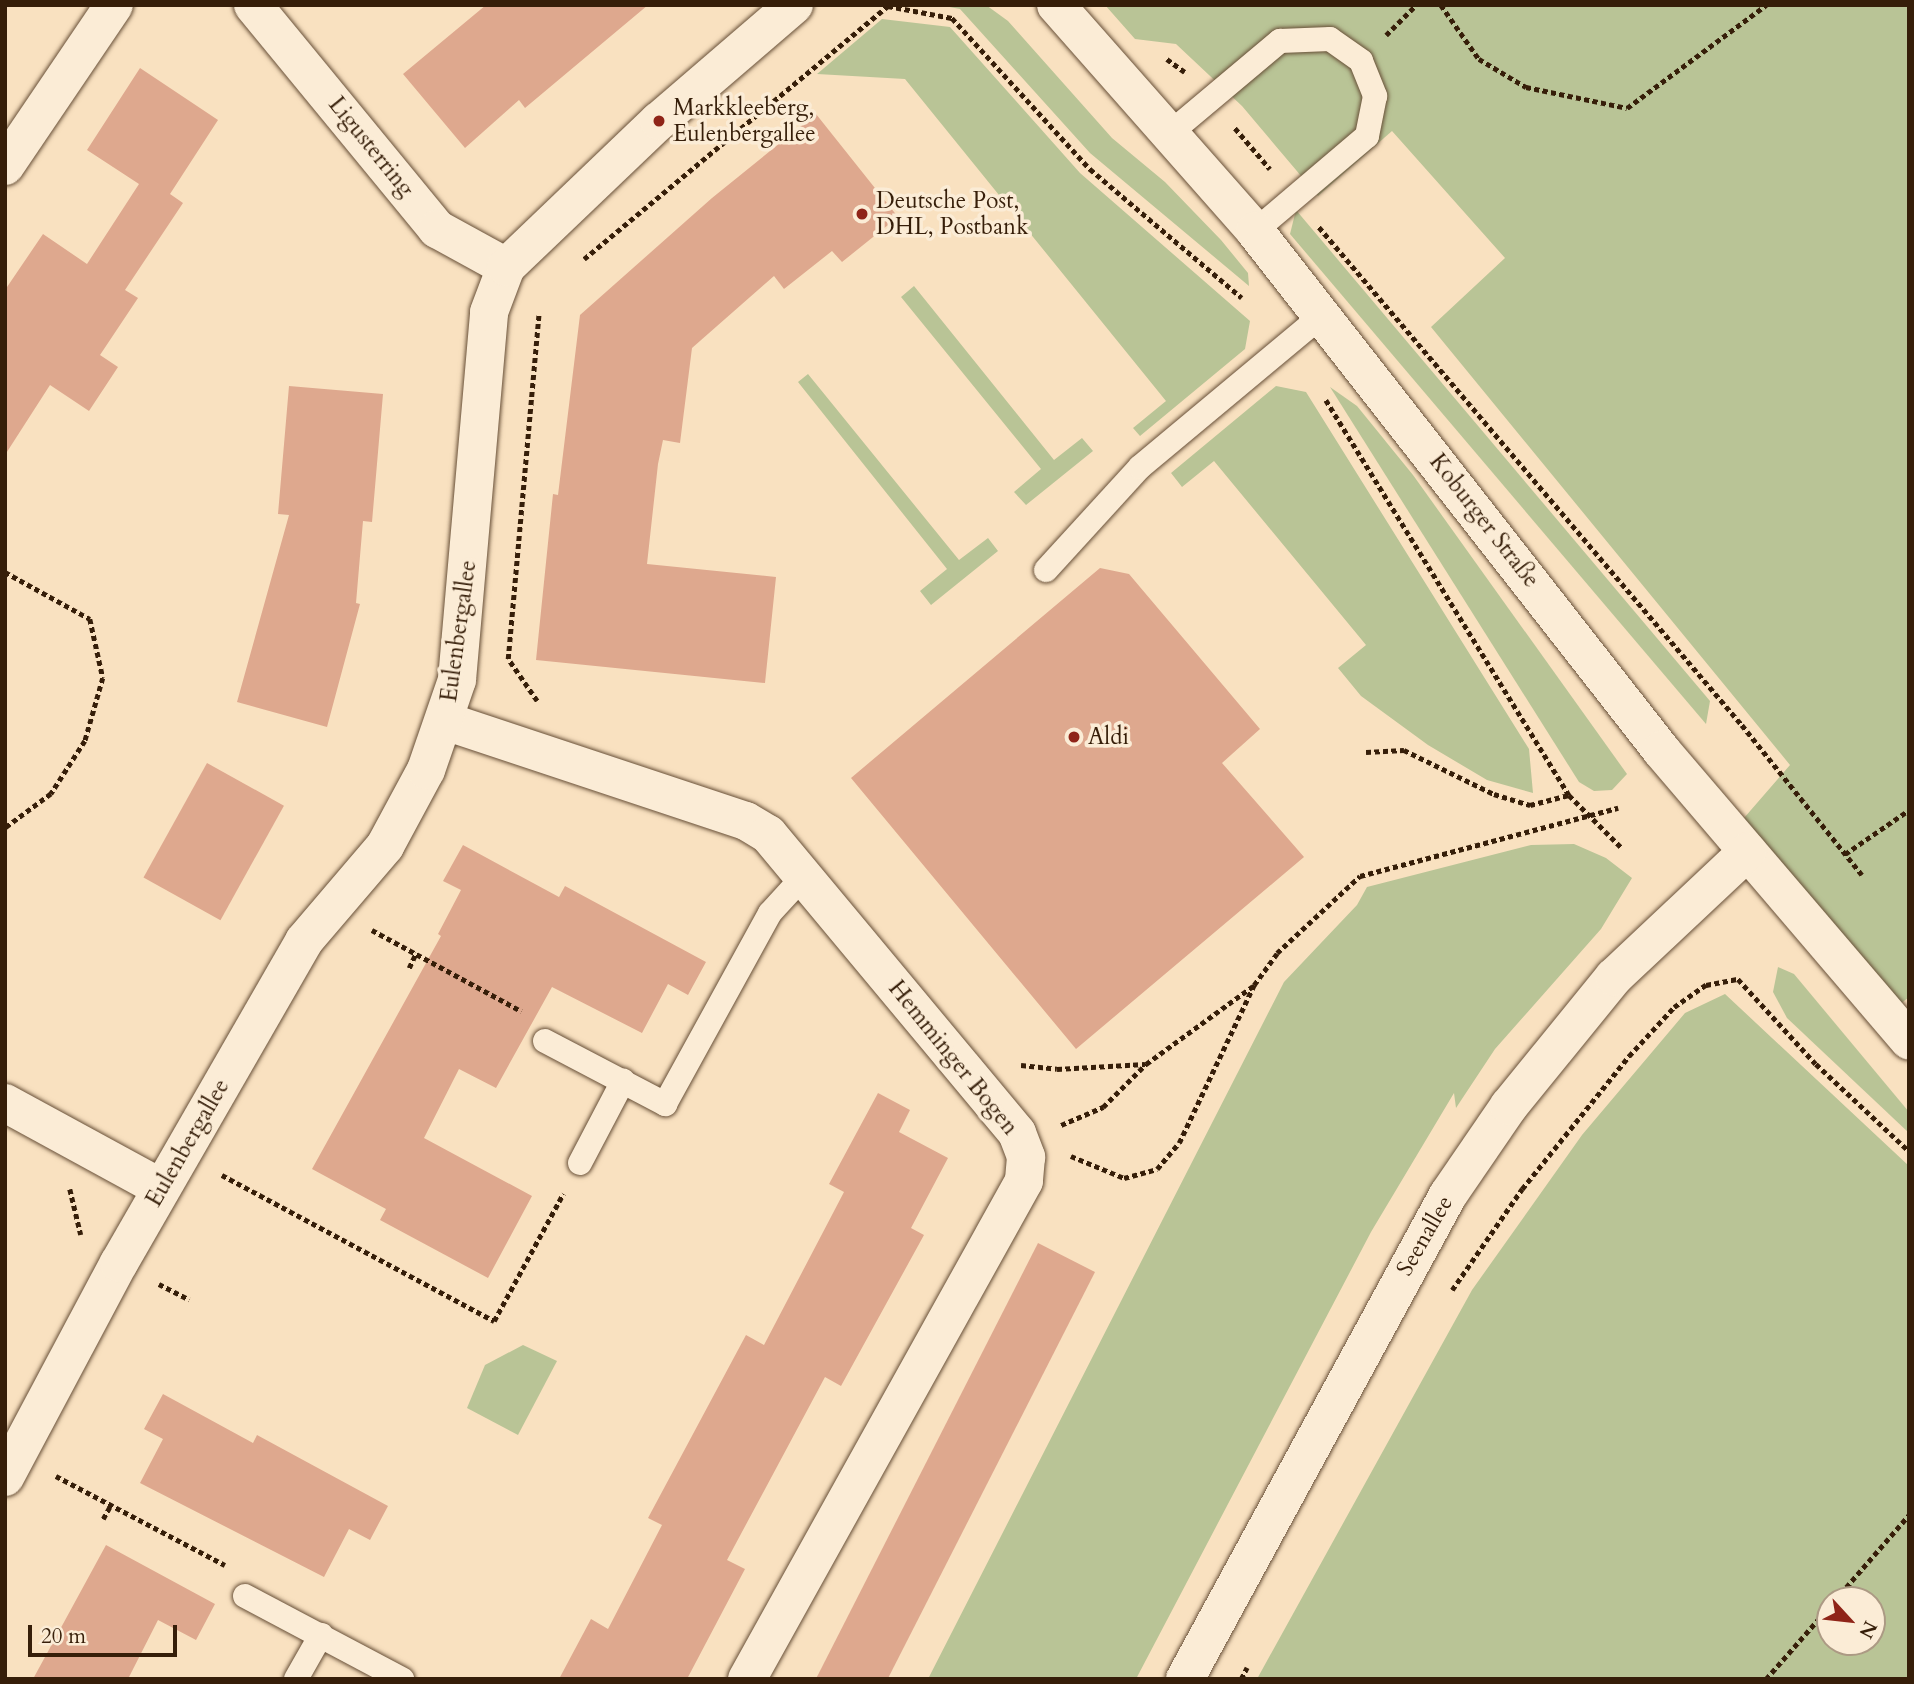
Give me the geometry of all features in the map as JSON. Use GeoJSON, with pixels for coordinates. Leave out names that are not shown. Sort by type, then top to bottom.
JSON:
{"type":"FeatureCollection","features":[{"type":"Feature","properties":{"kind":"street"},"geometry":{"type":"LineString","coordinates":[[5,166],[114,5]]}},
{"type":"Feature","properties":{"kind":"street","name":"Ligusterring"},"geometry":{"type":"LineString","coordinates":[[253,5],[437,229],[506,267]]}},
{"type":"Feature","properties":{"kind":"street","name":"Eulenbergallee"},"geometry":{"type":"LineString","coordinates":[[11,1466],[161,1188],[304,941],[330,907],[385,846],[426,770],[445,721],[460,647],[489,312],[506,267],[659,121],[794,5]]}},
{"type":"Feature","properties":{"kind":"street","name":"Koburger Straße"},"geometry":{"type":"LineString","coordinates":[[1056,5],[1255,231],[1661,750],[1909,1040]]}},
{"type":"Feature","properties":{"kind":"street","name":"Hemminger Bogen"},"geometry":{"type":"LineString","coordinates":[[445,721],[746,821],[768,834],[1017,1133],[1026,1157],[1024,1181],[747,1679]]}},
{"type":"Feature","properties":{"kind":"street","name":"Seenallee"},"geometry":{"type":"LineString","coordinates":[[1185,1679],[1448,1195],[1509,1106],[1614,977],[1747,852]]}},
{"type":"Feature","properties":{"kind":"street"},"geometry":{"type":"LineString","coordinates":[[5,1103],[161,1188]]}},
{"type":"Feature","properties":{"kind":"lane"},"geometry":{"type":"LineString","coordinates":[[1169,134],[1280,41],[1330,39],[1361,61],[1375,96],[1367,136],[1255,231]]}},
{"type":"Feature","properties":{"kind":"lane"},"geometry":{"type":"LineString","coordinates":[[1046,570],[1140,467],[1321,316]]}},
{"type":"Feature","properties":{"kind":"lane"},"geometry":{"type":"LineString","coordinates":[[545,1041],[665,1104],[770,912],[803,877]]}},
{"type":"Feature","properties":{"kind":"lane"},"geometry":{"type":"LineString","coordinates":[[580,1163],[623,1081]]}},
{"type":"Feature","properties":{"kind":"lane"},"geometry":{"type":"LineString","coordinates":[[245,1596],[402,1679]]}},
{"type":"Feature","properties":{"kind":"lane"},"geometry":{"type":"LineString","coordinates":[[296,1679],[321,1636]]}},
{"type":"Feature","properties":{"kind":"path"},"geometry":{"type":"LineString","coordinates":[[1441,5],[1479,59],[1527,88],[1627,107],[1766,5]]}},
{"type":"Feature","properties":{"kind":"path"},"geometry":{"type":"LineString","coordinates":[[579,264],[888,6],[952,18],[1090,169],[1242,298]]}},
{"type":"Feature","properties":{"kind":"path"},"geometry":{"type":"LineString","coordinates":[[1175,62],[1295,197],[1742,725],[1862,875]]}},
{"type":"Feature","properties":{"kind":"path"},"geometry":{"type":"LineString","coordinates":[[539,312],[508,659],[543,706]]}},
{"type":"Feature","properties":{"kind":"path"},"geometry":{"type":"LineString","coordinates":[[1324,397],[1569,795],[1622,848]]}},
{"type":"Feature","properties":{"kind":"path"},"geometry":{"type":"LineString","coordinates":[[5,572],[90,619],[103,678],[85,741],[58,784],[51,794],[5,828]]}},
{"type":"Feature","properties":{"kind":"path"},"geometry":{"type":"LineString","coordinates":[[1366,752],[1404,750],[1483,789],[1530,805],[1569,795]]}},
{"type":"Feature","properties":{"kind":"path"},"geometry":{"type":"LineString","coordinates":[[1026,1157],[1073,1156],[1124,1178],[1157,1169],[1179,1143],[1254,985],[1277,953],[1360,876],[1618,808]]}},
{"type":"Feature","properties":{"kind":"path"},"geometry":{"type":"LineString","coordinates":[[1845,855],[1909,810]]}},
{"type":"Feature","properties":{"kind":"path"},"geometry":{"type":"LineString","coordinates":[[330,907],[552,1029],[545,1041]]}},
{"type":"Feature","properties":{"kind":"path"},"geometry":{"type":"LineString","coordinates":[[409,968],[416,953]]}},
{"type":"Feature","properties":{"kind":"path"},"geometry":{"type":"LineString","coordinates":[[1444,1303],[1522,1189],[1629,1056],[1674,1007],[1706,985],[1738,979],[1816,1064],[1909,1151]]}},
{"type":"Feature","properties":{"kind":"path"},"geometry":{"type":"LineString","coordinates":[[1060,1125],[1103,1107],[1146,1064],[1254,985]]}},
{"type":"Feature","properties":{"kind":"path"},"geometry":{"type":"LineString","coordinates":[[1018,1073],[1009,1063],[1057,1069],[1146,1064]]}},
{"type":"Feature","properties":{"kind":"path"},"geometry":{"type":"LineString","coordinates":[[1052,1115],[1065,1136]]}},
{"type":"Feature","properties":{"kind":"path"},"geometry":{"type":"LineString","coordinates":[[1069,1146],[1073,1156]]}},
{"type":"Feature","properties":{"kind":"path"},"geometry":{"type":"LineString","coordinates":[[182,1153],[494,1321],[580,1163]]}},
{"type":"Feature","properties":{"kind":"path"},"geometry":{"type":"LineString","coordinates":[[11,1466],[111,1503],[253,1580],[245,1596]]}},
{"type":"Feature","properties":{"kind":"path"},"geometry":{"type":"LineString","coordinates":[[103,1519],[111,1503]]}},
{"type":"Feature","properties":{"kind":"path"},"geometry":{"type":"LineString","coordinates":[[1847,1586],[1909,1516]]}},
{"type":"Feature","properties":{"kind":"path"},"geometry":{"type":"LineString","coordinates":[[1766,1679],[1816,1622]]}},
{"type":"Feature","properties":{"kind":"path"},"geometry":{"type":"LineString","coordinates":[[1241,1679],[1252,1657]]}},
{"type":"Feature","properties":{"kind":"green space"},"geometry":{"type":"Polygon","coordinates":[[[939,5],[986,5],[1008,21],[1112,138],[1165,182],[1221,240],[1248,273],[1249,286],[1090,153],[960,9],[939,5]]]}},
{"type":"Feature","properties":{"kind":"green space"},"geometry":{"type":"Polygon","coordinates":[[[1105,5],[1909,5],[1909,997],[1887,1015],[1731,833],[1790,765],[1431,327],[1505,258],[1392,131],[1318,196],[1242,106],[1176,44],[1135,39],[1105,5]]]}},
{"type":"Feature","properties":{"kind":"green space"},"geometry":{"type":"Polygon","coordinates":[[[882,19],[950,27],[1080,173],[1250,321],[1245,349],[1140,436],[1133,428],[1166,401],[905,79],[817,74],[882,19]]]}},
{"type":"Feature","properties":{"kind":"green space"},"geometry":{"type":"Polygon","coordinates":[[[1296,210],[1710,701],[1706,724],[1290,234],[1296,210]]]}},
{"type":"Feature","properties":{"kind":"green space"},"geometry":{"type":"Polygon","coordinates":[[[914,286],[1054,460],[1082,438],[1093,451],[1026,505],[1014,492],[1041,469],[901,297],[914,286]]]}},
{"type":"Feature","properties":{"kind":"green space"},"geometry":{"type":"Polygon","coordinates":[[[808,374],[959,560],[988,538],[998,551],[931,605],[920,591],[947,569],[798,382],[808,374]]]}},
{"type":"Feature","properties":{"kind":"green space"},"geometry":{"type":"Polygon","coordinates":[[[1276,386],[1306,392],[1529,749],[1533,793],[1487,780],[1428,745],[1361,696],[1338,668],[1366,645],[1214,461],[1182,487],[1171,473],[1276,386]]]}},
{"type":"Feature","properties":{"kind":"green space"},"geometry":{"type":"Polygon","coordinates":[[[1330,387],[1357,406],[1413,475],[1627,774],[1612,790],[1594,791],[1579,782],[1330,387]]]}},
{"type":"Feature","properties":{"kind":"green space"},"geometry":{"type":"Polygon","coordinates":[[[1574,844],[1606,858],[1632,878],[1601,929],[1495,1049],[1456,1108],[1454,1093],[1371,1232],[1136,1679],[928,1679],[1284,982],[1357,905],[1367,887],[1531,845],[1574,844]]]}},
{"type":"Feature","properties":{"kind":"green space"},"geometry":{"type":"Polygon","coordinates":[[[1778,967],[1794,974],[1909,1112],[1909,1133],[1787,1018],[1773,992],[1778,967]]]}},
{"type":"Feature","properties":{"kind":"green space"},"geometry":{"type":"Polygon","coordinates":[[[1725,994],[1909,1166],[1909,1679],[1257,1679],[1472,1290],[1582,1135],[1685,1013],[1725,994]]]}},
{"type":"Feature","properties":{"kind":"green space"},"geometry":{"type":"Polygon","coordinates":[[[523,1345],[557,1361],[518,1435],[467,1408],[485,1365],[523,1345]]]}},
{"type":"Feature","properties":{"kind":"building"},"geometry":{"type":"Polygon","coordinates":[[[486,5],[648,5],[525,108],[519,100],[465,148],[403,74],[486,5]]]}},
{"type":"Feature","properties":{"kind":"building"},"geometry":{"type":"Polygon","coordinates":[[[140,68],[218,120],[170,194],[183,203],[125,290],[138,298],[100,355],[118,367],[89,411],[50,385],[5,455],[5,290],[43,234],[87,264],[139,184],[87,150],[140,68]]]}},
{"type":"Feature","properties":{"kind":"building"},"geometry":{"type":"Polygon","coordinates":[[[816,114],[898,217],[842,262],[832,251],[784,289],[774,276],[692,348],[680,443],[663,440],[658,464],[647,564],[776,577],[765,683],[536,660],[553,494],[558,495],[580,315],[712,198],[816,114]]]}},
{"type":"Feature","properties":{"kind":"building"},"geometry":{"type":"Polygon","coordinates":[[[289,386],[383,394],[372,522],[363,521],[356,603],[360,604],[327,727],[237,702],[289,515],[278,514],[289,386]]]}},
{"type":"Feature","properties":{"kind":"building"},"geometry":{"type":"Polygon","coordinates":[[[1100,568],[1129,574],[1260,729],[1222,763],[1304,857],[1076,1049],[851,778],[1100,568]]]}},
{"type":"Feature","properties":{"kind":"building"},"geometry":{"type":"Polygon","coordinates":[[[207,763],[284,806],[220,920],[143,878],[207,763]]]}},
{"type":"Feature","properties":{"kind":"building"},"geometry":{"type":"Polygon","coordinates":[[[463,845],[559,897],[565,886],[706,962],[688,995],[668,984],[642,1033],[552,987],[496,1088],[459,1069],[424,1138],[532,1196],[488,1278],[380,1220],[386,1209],[312,1169],[441,936],[438,934],[461,890],[443,881],[463,845]]]}},
{"type":"Feature","properties":{"kind":"building"},"geometry":{"type":"Polygon","coordinates":[[[878,1093],[910,1110],[899,1132],[948,1158],[911,1228],[924,1235],[841,1386],[825,1377],[727,1560],[745,1569],[687,1679],[559,1679],[591,1619],[608,1629],[662,1525],[648,1518],[746,1335],[764,1345],[844,1192],[829,1184],[878,1093]]]}},
{"type":"Feature","properties":{"kind":"building"},"geometry":{"type":"Polygon","coordinates":[[[1038,1243],[1095,1272],[888,1679],[816,1679],[1038,1243]]]}},
{"type":"Feature","properties":{"kind":"building"},"geometry":{"type":"Polygon","coordinates":[[[163,1394],[253,1443],[257,1435],[388,1506],[370,1540],[349,1529],[324,1577],[140,1483],[163,1439],[144,1429],[163,1394]]]}},
{"type":"Feature","properties":{"kind":"building"},"geometry":{"type":"Polygon","coordinates":[[[106,1545],[215,1604],[196,1640],[158,1620],[128,1679],[33,1679],[106,1545]]]}},
{"type":"Feature","properties":{"kind":"place","name":"Markkleeberg, Eulenbergallee"},"geometry":{"type":"Point","coordinates":[659,121]}},
{"type":"Feature","properties":{"kind":"place","name":"Deutsche Post, DHL, Postbank"},"geometry":{"type":"Point","coordinates":[862,214]}},
{"type":"Feature","properties":{"kind":"place","name":"Aldi"},"geometry":{"type":"Point","coordinates":[1074,737]}}]}
